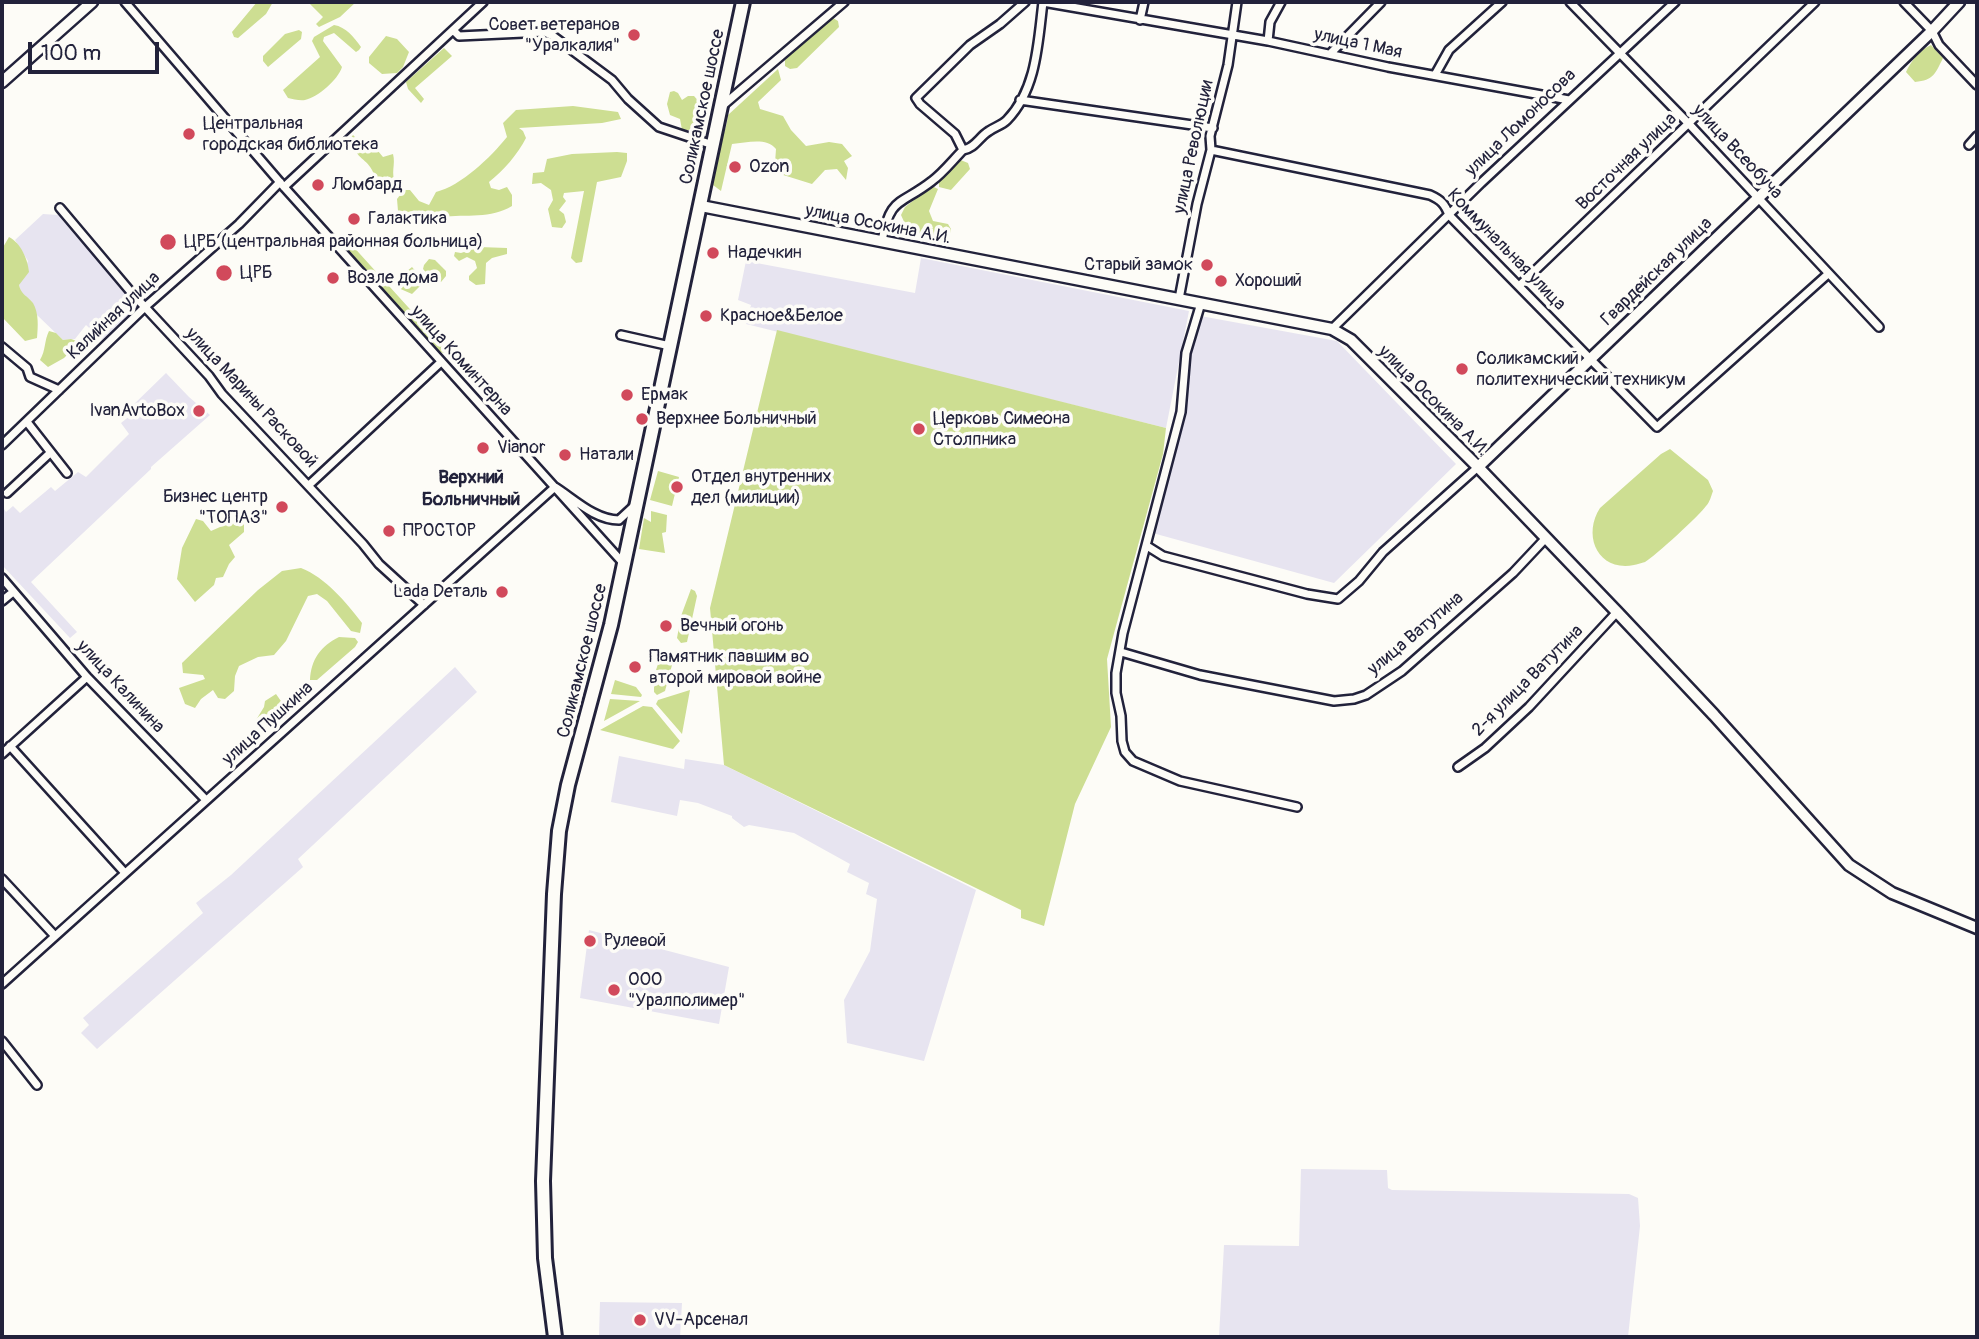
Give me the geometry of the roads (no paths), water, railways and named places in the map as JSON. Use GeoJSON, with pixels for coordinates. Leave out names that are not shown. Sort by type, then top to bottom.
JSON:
{"type":"FeatureCollection","features":[{"type":"Feature","properties":{"kind":"highway","name":"Соликамское шоссе"},"geometry":{"type":"LineString","coordinates":[[555,1337],[545,1258],[542,1181],[559,831],[568,785],[611,625],[639,499],[743,2]]}},
{"type":"Feature","properties":{"kind":"street"},"geometry":{"type":"LineString","coordinates":[[2,82],[92,2]]}},
{"type":"Feature","properties":{"kind":"street","name":"улица Коминтерна"},"geometry":{"type":"LineString","coordinates":[[125,2],[282,184],[624,565]]}},
{"type":"Feature","properties":{"kind":"street","name":"Калийная улица"},"geometry":{"type":"LineString","coordinates":[[2,445],[145,307],[483,2]]}},
{"type":"Feature","properties":{"kind":"street"},"geometry":{"type":"LineString","coordinates":[[721,107],[844,2]]}},
{"type":"Feature","properties":{"kind":"street"},"geometry":{"type":"LineString","coordinates":[[963,150],[955,134],[920,104],[916,97],[970,45],[1025,2]]}},
{"type":"Feature","properties":{"kind":"street"},"geometry":{"type":"LineString","coordinates":[[881,241],[886,217],[891,210],[932,181],[963,150],[971,149],[988,131],[1005,123],[1015,110],[1035,67],[1043,2]]}},
{"type":"Feature","properties":{"kind":"street","name":"улица 1 Мая"},"geometry":{"type":"LineString","coordinates":[[1043,2],[1268,41],[1569,100]]}},
{"type":"Feature","properties":{"kind":"street"},"geometry":{"type":"LineString","coordinates":[[1140,20],[1144,2]]}},
{"type":"Feature","properties":{"kind":"street","name":"улица Революции"},"geometry":{"type":"LineString","coordinates":[[1180,299],[1197,204],[1211,150],[1213,128],[1233,36],[1237,2]]}},
{"type":"Feature","properties":{"kind":"street"},"geometry":{"type":"LineString","coordinates":[[1268,41],[1270,22],[1281,2]]}},
{"type":"Feature","properties":{"kind":"street"},"geometry":{"type":"LineString","coordinates":[[1330,54],[1381,2]]}},
{"type":"Feature","properties":{"kind":"street"},"geometry":{"type":"LineString","coordinates":[[1435,75],[1449,50],[1502,2]]}},
{"type":"Feature","properties":{"kind":"street","name":"улица Всеобуча"},"geometry":{"type":"LineString","coordinates":[[1570,2],[1689,124],[1879,327]]}},
{"type":"Feature","properties":{"kind":"street","name":"улица Ломоносова"},"geometry":{"type":"LineString","coordinates":[[1332,329],[1569,100],[1675,2]]}},
{"type":"Feature","properties":{"kind":"street","name":"Восточная улица"},"geometry":{"type":"LineString","coordinates":[[1520,285],[1815,2]]}},
{"type":"Feature","properties":{"kind":"street"},"geometry":{"type":"LineString","coordinates":[[1904,2],[1932,31],[1939,45],[1977,85]]}},
{"type":"Feature","properties":{"kind":"street","name":"Гвардейская улица"},"geometry":{"type":"LineString","coordinates":[[1147,546],[1163,556],[1307,594],[1338,599],[1359,581],[1383,552],[1478,467],[1959,2]]}},
{"type":"Feature","properties":{"kind":"street"},"geometry":{"type":"LineString","coordinates":[[453,30],[459,36],[545,32],[612,80],[628,99],[659,127],[713,145]]}},
{"type":"Feature","properties":{"kind":"street"},"geometry":{"type":"LineString","coordinates":[[1020,100],[1213,128]]}},
{"type":"Feature","properties":{"kind":"street"},"geometry":{"type":"LineString","coordinates":[[1969,145],[1977,136]]}},
{"type":"Feature","properties":{"kind":"street","name":"Коммунальная улица"},"geometry":{"type":"LineString","coordinates":[[1211,150],[1430,195],[1444,203],[1449,215],[1657,427],[1828,274]]}},
{"type":"Feature","properties":{"kind":"street","name":"улица Осокина А.И."},"geometry":{"type":"LineString","coordinates":[[701,206],[1332,329],[1351,340],[1618,612],[1849,865],[1892,893],[1977,928]]}},
{"type":"Feature","properties":{"kind":"street","name":"улица Марины Расковой"},"geometry":{"type":"LineString","coordinates":[[60,208],[222,394],[309,485],[379,564],[424,605]]}},
{"type":"Feature","properties":{"kind":"street"},"geometry":{"type":"LineString","coordinates":[[1201,303],[1186,354],[1181,412],[1123,633],[1116,673],[1122,741],[1125,752],[1133,761],[1180,781],[1297,807]]}},
{"type":"Feature","properties":{"kind":"street"},"geometry":{"type":"LineString","coordinates":[[621,335],[670,346]]}},
{"type":"Feature","properties":{"kind":"street"},"geometry":{"type":"LineString","coordinates":[[2,348],[27,368],[30,377],[59,390]]}},
{"type":"Feature","properties":{"kind":"street"},"geometry":{"type":"LineString","coordinates":[[309,485],[441,362]]}},
{"type":"Feature","properties":{"kind":"street"},"geometry":{"type":"LineString","coordinates":[[27,422],[67,473]]}},
{"type":"Feature","properties":{"kind":"street"},"geometry":{"type":"LineString","coordinates":[[7,493],[50,453]]}},
{"type":"Feature","properties":{"kind":"street","name":"улица Коминтерна"},"geometry":{"type":"LineString","coordinates":[[555,487],[600,516],[611,520],[619,520],[628,514],[639,499]]}},
{"type":"Feature","properties":{"kind":"street","name":"улица Пушкина"},"geometry":{"type":"LineString","coordinates":[[2,984],[555,487]]}},
{"type":"Feature","properties":{"kind":"street","name":"улица Ватутина"},"geometry":{"type":"LineString","coordinates":[[1121,652],[1200,675],[1334,701],[1354,699],[1366,695],[1402,671],[1513,572],[1545,539]]}},
{"type":"Feature","properties":{"kind":"street","name":"улица Калинина"},"geometry":{"type":"LineString","coordinates":[[2,578],[87,677],[206,800]]}},
{"type":"Feature","properties":{"kind":"street"},"geometry":{"type":"LineString","coordinates":[[2,601],[13,592]]}},
{"type":"Feature","properties":{"kind":"street","name":"2-я улица Ватутина"},"geometry":{"type":"LineString","coordinates":[[1458,767],[1485,748],[1529,707],[1618,612]]}},
{"type":"Feature","properties":{"kind":"street"},"geometry":{"type":"LineString","coordinates":[[2,754],[87,677]]}},
{"type":"Feature","properties":{"kind":"street"},"geometry":{"type":"LineString","coordinates":[[10,746],[125,873]]}},
{"type":"Feature","properties":{"kind":"street"},"geometry":{"type":"LineString","coordinates":[[2,879],[55,936]]}},
{"type":"Feature","properties":{"kind":"street"},"geometry":{"type":"LineString","coordinates":[[2,1041],[37,1085]]}},
{"type":"Feature","properties":{"kind":"place","name":"Совет ветеранов \"Уралкалия\""},"geometry":{"type":"Point","coordinates":[634,35]}},
{"type":"Feature","properties":{"kind":"place","name":"Центральная городская библиотека"},"geometry":{"type":"Point","coordinates":[189,134]}},
{"type":"Feature","properties":{"kind":"place","name":"Ozon"},"geometry":{"type":"Point","coordinates":[735,167]}},
{"type":"Feature","properties":{"kind":"place","name":"Ломбард"},"geometry":{"type":"Point","coordinates":[318,185]}},
{"type":"Feature","properties":{"kind":"place","name":"Галактика"},"geometry":{"type":"Point","coordinates":[354,219]}},
{"type":"Feature","properties":{"kind":"place","name":"ЦРБ (центральная районная больница)"},"geometry":{"type":"Point","coordinates":[168,242]}},
{"type":"Feature","properties":{"kind":"place","name":"Надечкин"},"geometry":{"type":"Point","coordinates":[713,253]}},
{"type":"Feature","properties":{"kind":"place","name":"Старый замок"},"geometry":{"type":"Point","coordinates":[1207,265]}},
{"type":"Feature","properties":{"kind":"place","name":"ЦРБ"},"geometry":{"type":"Point","coordinates":[224,273]}},
{"type":"Feature","properties":{"kind":"place","name":"Возле дома"},"geometry":{"type":"Point","coordinates":[333,278]}},
{"type":"Feature","properties":{"kind":"place","name":"Хороший"},"geometry":{"type":"Point","coordinates":[1221,281]}},
{"type":"Feature","properties":{"kind":"place","name":"Красное&Белое"},"geometry":{"type":"Point","coordinates":[706,316]}},
{"type":"Feature","properties":{"kind":"place","name":"Соликамский политехнический техникум"},"geometry":{"type":"Point","coordinates":[1462,369]}},
{"type":"Feature","properties":{"kind":"place","name":"Ермак"},"geometry":{"type":"Point","coordinates":[627,395]}},
{"type":"Feature","properties":{"kind":"place","name":"IvanAvtoBox"},"geometry":{"type":"Point","coordinates":[199,411]}},
{"type":"Feature","properties":{"kind":"place","name":"Верхнее Больничный"},"geometry":{"type":"Point","coordinates":[642,419]}},
{"type":"Feature","properties":{"kind":"place","name":"Церковь Симеона Столпника"},"geometry":{"type":"Point","coordinates":[919,429]}},
{"type":"Feature","properties":{"kind":"place","name":"Vianor"},"geometry":{"type":"Point","coordinates":[483,448]}},
{"type":"Feature","properties":{"kind":"place","name":"Натали"},"geometry":{"type":"Point","coordinates":[565,455]}},
{"type":"Feature","properties":{"kind":"place","name":"Отдел внутренних дел (милиции)"},"geometry":{"type":"Point","coordinates":[677,487]}},
{"type":"Feature","properties":{"kind":"place","name":"Бизнес центр \"ТОПАЗ\""},"geometry":{"type":"Point","coordinates":[282,507]}},
{"type":"Feature","properties":{"kind":"place","name":"ПРОСТОР"},"geometry":{"type":"Point","coordinates":[389,531]}},
{"type":"Feature","properties":{"kind":"place","name":"Lada Dеталь"},"geometry":{"type":"Point","coordinates":[502,592]}},
{"type":"Feature","properties":{"kind":"place","name":"Вечный огонь"},"geometry":{"type":"Point","coordinates":[666,626]}},
{"type":"Feature","properties":{"kind":"place","name":"Памятник павшим во второй мировой войне"},"geometry":{"type":"Point","coordinates":[635,667]}},
{"type":"Feature","properties":{"kind":"place","name":"Рулевой"},"geometry":{"type":"Point","coordinates":[590,941]}},
{"type":"Feature","properties":{"kind":"place","name":"OOO \"Уралполимер\""},"geometry":{"type":"Point","coordinates":[614,990]}},
{"type":"Feature","properties":{"kind":"place","name":"VV-Арсенал"},"geometry":{"type":"Point","coordinates":[640,1320]}},
{"type":"Feature","properties":{"kind":"district","name":"Верхний Больничный"},"geometry":{"type":"Point","coordinates":[471,489]}}]}
